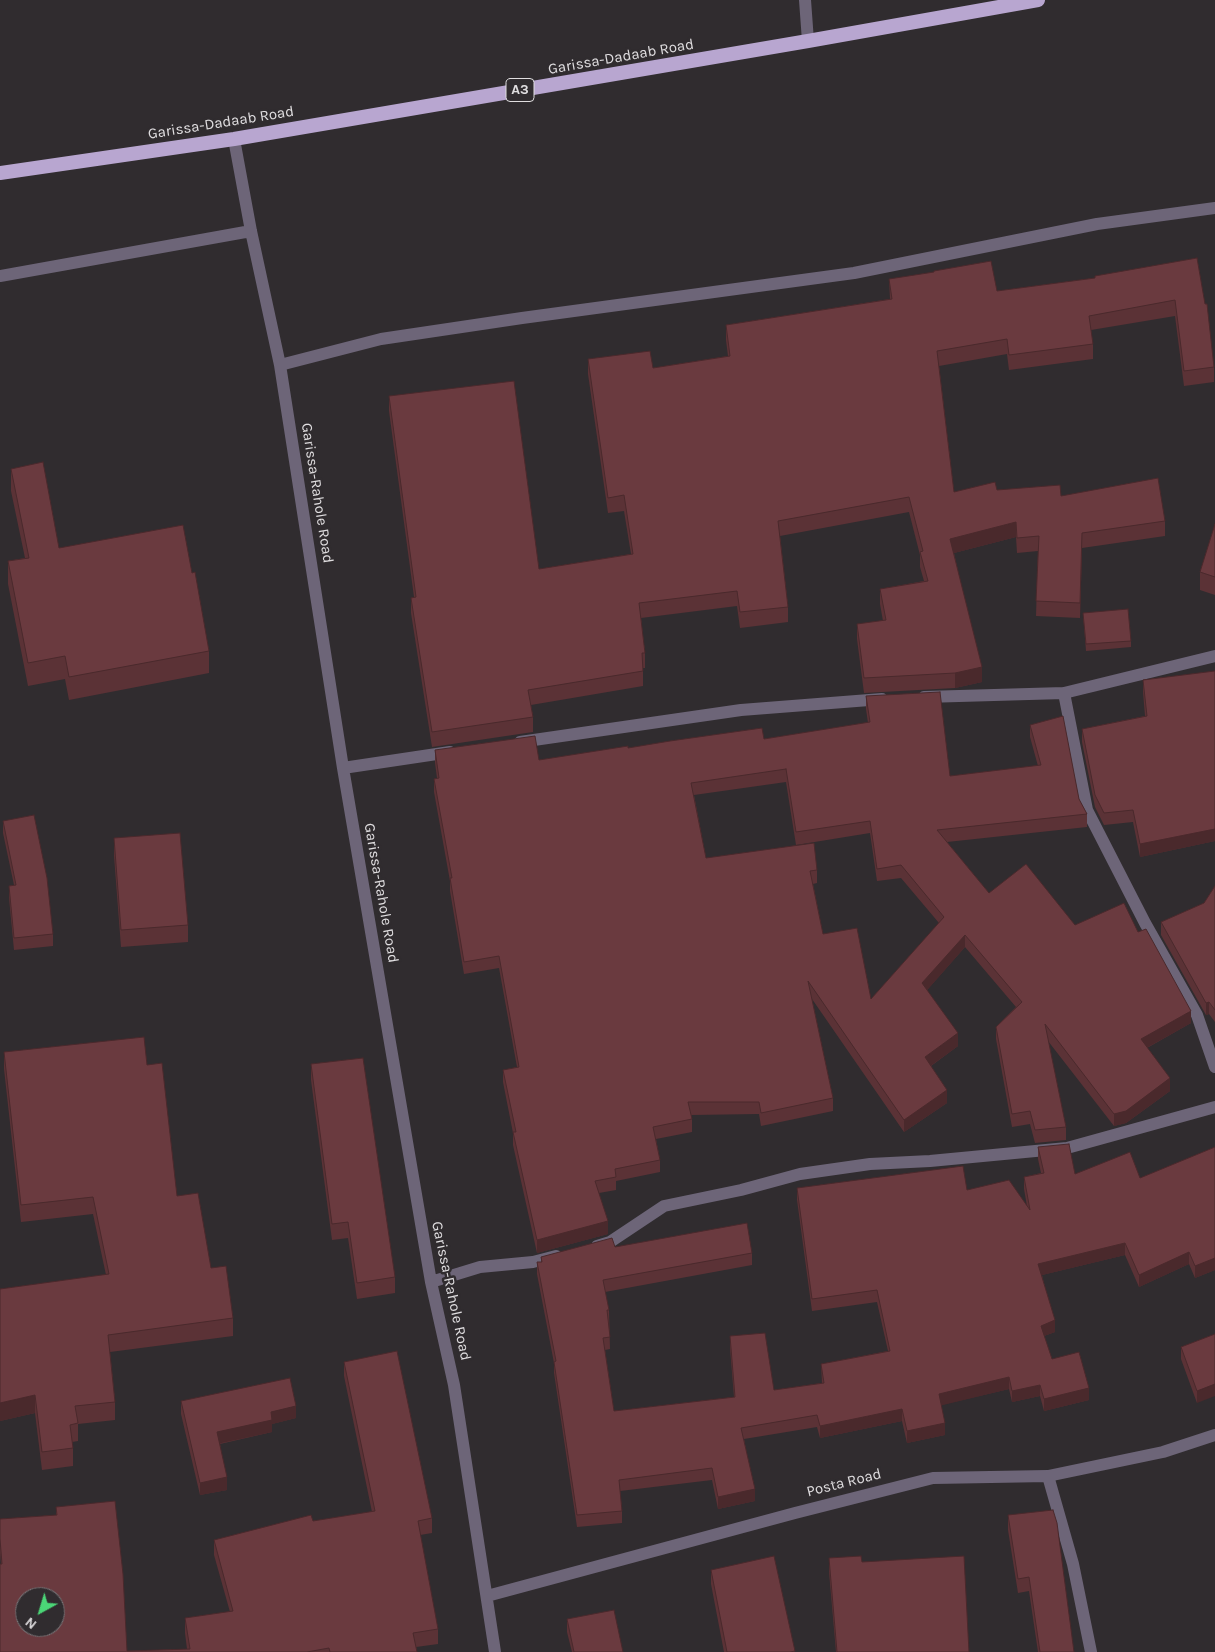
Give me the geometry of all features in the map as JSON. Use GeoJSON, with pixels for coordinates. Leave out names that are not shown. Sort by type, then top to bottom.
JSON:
{"type":"FeatureCollection","features":[{"type":"Feature","properties":{"kind":"highway","name":"Garissa-Dadaab Road"},"geometry":{"type":"LineString","coordinates":[[0,173],[234,139],[1038,0]]}},
{"type":"Feature","properties":{"kind":"street"},"geometry":{"type":"LineString","coordinates":[[806,0],[808,41]]}},
{"type":"Feature","properties":{"kind":"street","name":"Garissa-Rahole Road"},"geometry":{"type":"LineString","coordinates":[[234,139],[251,231],[280,365],[343,768],[431,1282],[454,1384],[494,1652]]}},
{"type":"Feature","properties":{"kind":"street"},"geometry":{"type":"LineString","coordinates":[[280,365],[381,339],[854,273],[1097,224],[1215,208]]}},
{"type":"Feature","properties":{"kind":"street"},"geometry":{"type":"LineString","coordinates":[[0,276],[251,231]]}},
{"type":"Feature","properties":{"kind":"street"},"geometry":{"type":"LineString","coordinates":[[913,697],[1064,692],[1215,656]]}},
{"type":"Feature","properties":{"kind":"street"},"geometry":{"type":"LineString","coordinates":[[1064,692],[1087,810],[1145,923],[1197,1015],[1215,1067]]}},
{"type":"Feature","properties":{"kind":"street"},"geometry":{"type":"LineString","coordinates":[[508,744],[741,710],[894,698]]}},
{"type":"Feature","properties":{"kind":"street"},"geometry":{"type":"LineString","coordinates":[[343,768],[460,751]]}},
{"type":"Feature","properties":{"kind":"street"},"geometry":{"type":"LineString","coordinates":[[431,1282],[480,1267],[534,1262],[610,1242],[664,1206],[741,1190],[800,1174],[870,1164],[930,1161],[1067,1148],[1215,1107]]}},
{"type":"Feature","properties":{"kind":"street","name":"Posta Road"},"geometry":{"type":"LineString","coordinates":[[487,1596],[933,1478],[1048,1476],[1162,1452],[1215,1436]]}},
{"type":"Feature","properties":{"kind":"street"},"geometry":{"type":"LineString","coordinates":[[1048,1476],[1073,1564],[1091,1652]]}},
{"type":"Feature","properties":{"kind":"building"},"geometry":{"type":"Polygon","coordinates":[[[1197,258],[1205,304],[1207,304],[1214,367],[1184,371],[1175,300],[1089,316],[1093,344],[1009,355],[1007,339],[937,351],[954,492],[995,482],[997,490],[1060,485],[1061,496],[1158,478],[1165,521],[1082,533],[1080,603],[1036,601],[1039,536],[1017,538],[1016,522],[950,539],[982,667],[955,673],[864,678],[857,624],[886,620],[880,589],[928,581],[920,552],[923,551],[909,497],[778,521],[788,607],[740,612],[737,591],[639,603],[645,653],[642,653],[643,671],[528,690],[533,717],[432,732],[411,598],[416,597],[389,396],[514,381],[539,569],[633,554],[624,495],[608,498],[588,359],[650,351],[653,368],[730,356],[726,325],[892,299],[889,279],[991,261],[997,291],[1095,278],[1095,276],[1197,258]]]}},
{"type":"Feature","properties":{"kind":"building"},"geometry":{"type":"Polygon","coordinates":[[[43,462],[59,548],[183,525],[192,573],[195,572],[209,651],[69,677],[65,656],[28,663],[8,561],[29,558],[11,469],[43,462]]]}},
{"type":"Feature","properties":{"kind":"building"},"geometry":{"type":"Polygon","coordinates":[[[1215,524],[1215,577],[1200,572],[1215,524]]]}},
{"type":"Feature","properties":{"kind":"building"},"geometry":{"type":"Polygon","coordinates":[[[1128,609],[1131,641],[1086,644],[1083,613],[1128,609]]]}},
{"type":"Feature","properties":{"kind":"building"},"geometry":{"type":"Polygon","coordinates":[[[1215,671],[1215,829],[1140,844],[1133,810],[1104,813],[1095,795],[1082,729],[1147,716],[1143,680],[1215,671]]]}},
{"type":"Feature","properties":{"kind":"building"},"geometry":{"type":"Polygon","coordinates":[[[940,692],[950,776],[1041,765],[1030,725],[1063,716],[1079,799],[1087,814],[937,830],[989,893],[1026,864],[1075,925],[1124,903],[1138,932],[1146,929],[1191,1011],[1141,1039],[1170,1078],[1126,1111],[1114,1114],[1045,1024],[1066,1127],[1035,1130],[1030,1111],[1012,1114],[996,1027],[1022,1002],[965,935],[922,983],[958,1033],[925,1057],[947,1090],[904,1120],[808,981],[833,1098],[761,1113],[759,1102],[688,1102],[692,1119],[653,1127],[660,1160],[615,1169],[616,1177],[595,1181],[608,1221],[537,1240],[513,1132],[516,1132],[503,1070],[519,1067],[499,956],[464,962],[450,878],[452,878],[434,779],[439,778],[435,750],[535,736],[539,760],[762,728],[764,739],[870,722],[866,696],[940,692]],[[786,769],[691,783],[706,858],[814,843],[817,870],[810,871],[823,934],[857,928],[871,999],[944,917],[901,865],[877,869],[870,821],[796,832],[786,769]]]}},
{"type":"Feature","properties":{"kind":"building"},"geometry":{"type":"Polygon","coordinates":[[[34,815],[47,878],[53,934],[14,938],[9,886],[16,885],[3,821],[34,815]]]}},
{"type":"Feature","properties":{"kind":"building"},"geometry":{"type":"Polygon","coordinates":[[[180,833],[188,925],[121,930],[114,838],[180,833]]]}},
{"type":"Feature","properties":{"kind":"building"},"geometry":{"type":"Polygon","coordinates":[[[1215,886],[1215,1010],[1209,1002],[1206,1003],[1161,922],[1204,903],[1215,886]]]}},
{"type":"Feature","properties":{"kind":"building"},"geometry":{"type":"Polygon","coordinates":[[[144,1037],[147,1065],[162,1063],[177,1196],[198,1193],[211,1268],[226,1266],[233,1318],[108,1335],[115,1402],[75,1406],[78,1423],[70,1425],[73,1448],[42,1452],[35,1395],[0,1403],[0,1289],[109,1274],[93,1197],[21,1205],[4,1052],[144,1037]]]}},
{"type":"Feature","properties":{"kind":"building"},"geometry":{"type":"Polygon","coordinates":[[[363,1058],[395,1277],[357,1283],[348,1222],[332,1224],[311,1064],[363,1058]]]}},
{"type":"Feature","properties":{"kind":"building"},"geometry":{"type":"Polygon","coordinates":[[[1069,1144],[1075,1174],[1130,1152],[1140,1178],[1215,1147],[1215,1258],[1195,1266],[1189,1252],[1139,1275],[1125,1243],[1038,1264],[1055,1320],[1041,1326],[1052,1359],[1079,1352],[1089,1388],[1044,1399],[1040,1385],[1012,1391],[1009,1377],[939,1394],[945,1423],[907,1431],[902,1409],[820,1426],[817,1415],[741,1428],[755,1489],[718,1497],[712,1468],[619,1480],[622,1511],[577,1515],[554,1362],[556,1361],[537,1262],[542,1262],[541,1257],[612,1238],[615,1247],[747,1223],[752,1253],[603,1280],[609,1310],[607,1310],[610,1337],[603,1338],[614,1411],[735,1397],[730,1336],[765,1333],[774,1390],[824,1383],[821,1364],[890,1351],[877,1290],[812,1299],[797,1188],[963,1166],[967,1190],[1009,1180],[1030,1210],[1024,1177],[1044,1173],[1038,1147],[1069,1144]]]}},
{"type":"Feature","properties":{"kind":"building"},"geometry":{"type":"Polygon","coordinates":[[[1215,1334],[1215,1384],[1197,1391],[1181,1347],[1215,1334]]]}},
{"type":"Feature","properties":{"kind":"building"},"geometry":{"type":"Polygon","coordinates":[[[397,1351],[432,1518],[418,1521],[438,1629],[413,1633],[417,1652],[330,1652],[329,1648],[307,1652],[0,1652],[0,1564],[2,1564],[0,1519],[57,1515],[56,1507],[115,1501],[123,1574],[127,1651],[190,1649],[185,1618],[233,1611],[214,1540],[311,1515],[313,1521],[375,1511],[344,1362],[397,1351]]]}},
{"type":"Feature","properties":{"kind":"building"},"geometry":{"type":"Polygon","coordinates":[[[290,1378],[296,1406],[271,1412],[272,1420],[217,1432],[227,1477],[200,1483],[181,1401],[290,1378]]]}},
{"type":"Feature","properties":{"kind":"building"},"geometry":{"type":"Polygon","coordinates":[[[1053,1510],[1057,1523],[1074,1652],[1040,1652],[1029,1577],[1018,1579],[1008,1515],[1053,1510]]]}},
{"type":"Feature","properties":{"kind":"building"},"geometry":{"type":"Polygon","coordinates":[[[774,1556],[795,1651],[727,1652],[711,1570],[774,1556]]]}},
{"type":"Feature","properties":{"kind":"building"},"geometry":{"type":"Polygon","coordinates":[[[861,1556],[862,1562],[964,1556],[969,1652],[837,1652],[829,1558],[861,1556]]]}},
{"type":"Feature","properties":{"kind":"building"},"geometry":{"type":"Polygon","coordinates":[[[614,1610],[623,1652],[574,1652],[567,1619],[614,1610]]]}}]}
